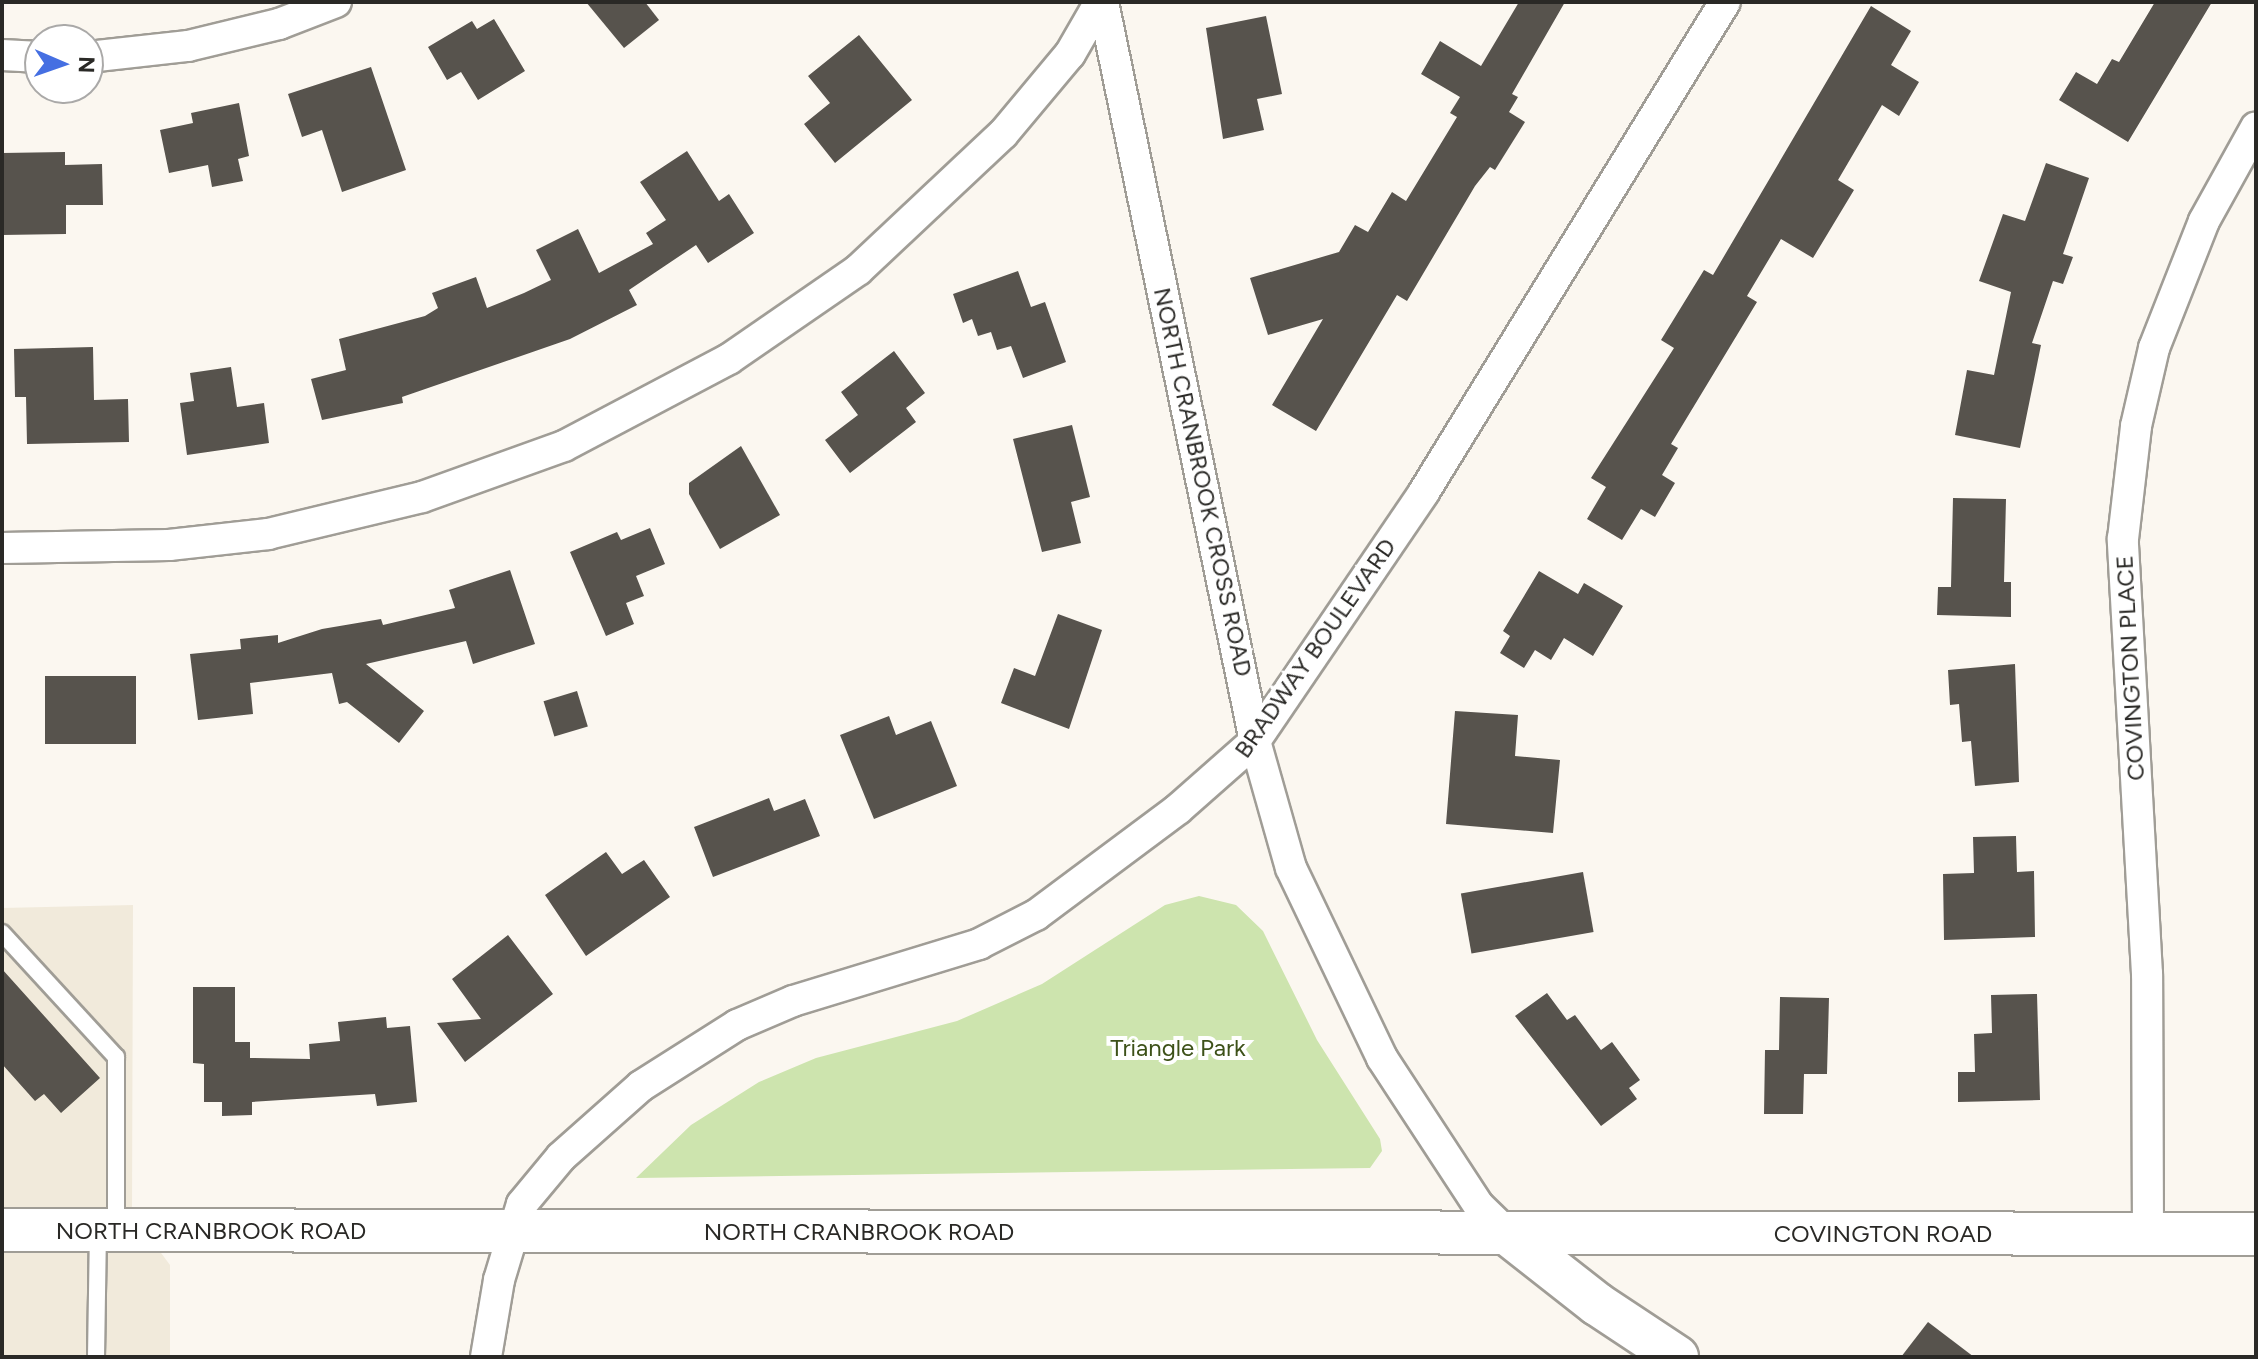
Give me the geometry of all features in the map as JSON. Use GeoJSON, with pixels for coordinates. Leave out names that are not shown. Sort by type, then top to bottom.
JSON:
{"type":"FeatureCollection","features":[{"type":"Feature","properties":{"kind":"street"},"geometry":{"type":"LineString","coordinates":[[104,55],[188,46],[279,24],[336,2]]}},
{"type":"Feature","properties":{"kind":"street"},"geometry":{"type":"LineString","coordinates":[[2,548],[169,545],[268,534],[422,497],[564,446],[729,359],[858,270],[1003,134],[1070,54],[1102,2]]}},
{"type":"Feature","properties":{"kind":"street","name":"NORTH CRANBROOK CROSS ROAD"},"geometry":{"type":"LineString","coordinates":[[1102,2],[1255,741],[1291,868],[1382,1058],[1479,1206],[1509,1235]]}},
{"type":"Feature","properties":{"kind":"street","name":"BRADWAY BOULEVARD"},"geometry":{"type":"LineString","coordinates":[[486,1357],[511,1233],[522,1204],[561,1157],[641,1086],[686,1055],[793,1001],[920,965],[1036,915],[1178,809],[1255,741],[1424,492],[1725,2]]}},
{"type":"Feature","properties":{"kind":"street"},"geometry":{"type":"LineString","coordinates":[[2,55],[24,56]]}},
{"type":"Feature","properties":{"kind":"street","name":"COVINGTON PLACE"},"geometry":{"type":"LineString","coordinates":[[2148,1234],[2147,974],[2123,539],[2136,426],[2154,348],[2204,221],[2256,127]]}},
{"type":"Feature","properties":{"kind":"street","name":"NORTH CRANBROOK ROAD"},"geometry":{"type":"LineString","coordinates":[[2,1230],[511,1233],[1404,1231],[1509,1235]]}},
{"type":"Feature","properties":{"kind":"street","name":"COVINGTON ROAD"},"geometry":{"type":"LineString","coordinates":[[1509,1235],[2256,1234]]}},
{"type":"Feature","properties":{"kind":"street"},"geometry":{"type":"LineString","coordinates":[[1509,1235],[1597,1304],[1677,1357]]}},
{"type":"Feature","properties":{"kind":"lane"},"geometry":{"type":"LineString","coordinates":[[2,933],[116,1057],[107,1230],[96,1357]]}},
{"type":"Feature","properties":{"kind":"shaded area"},"geometry":{"type":"Polygon","coordinates":[[[133,905],[132,1214],[170,1265],[170,1357],[2,1357],[2,908],[133,905]]]}},
{"type":"Feature","properties":{"kind":"green space","name":"Triangle Park"},"geometry":{"type":"Polygon","coordinates":[[[1199,896],[1236,905],[1263,931],[1317,1040],[1380,1139],[1382,1151],[1370,1168],[636,1178],[691,1125],[759,1082],[816,1058],[957,1021],[1042,984],[1165,905],[1199,896]]]}},
{"type":"Feature","properties":{"kind":"building"},"geometry":{"type":"Polygon","coordinates":[[[586,2],[645,2],[659,20],[624,48],[586,2]]]}},
{"type":"Feature","properties":{"kind":"building"},"geometry":{"type":"Polygon","coordinates":[[[1519,2],[1565,2],[1512,94],[1518,97],[1509,112],[1525,122],[1495,170],[1490,167],[1475,186],[1407,301],[1397,295],[1316,431],[1272,405],[1323,319],[1268,335],[1250,278],[1339,252],[1355,225],[1368,232],[1392,192],[1406,201],[1457,117],[1450,113],[1460,97],[1421,74],[1440,41],[1481,66],[1519,2]]]}},
{"type":"Feature","properties":{"kind":"building"},"geometry":{"type":"Polygon","coordinates":[[[2155,2],[2212,2],[2128,142],[2059,100],[2076,72],[2097,84],[2112,59],[2119,62],[2155,2]]]}},
{"type":"Feature","properties":{"kind":"building"},"geometry":{"type":"Polygon","coordinates":[[[1871,6],[1911,31],[1891,65],[1919,82],[1899,116],[1882,105],[1838,180],[1854,190],[1813,258],[1781,239],[1747,296],[1757,302],[1671,444],[1678,448],[1662,475],[1675,483],[1655,517],[1641,509],[1622,540],[1587,519],[1606,487],[1591,478],[1674,348],[1661,340],[1704,270],[1713,275],[1871,6]]]}},
{"type":"Feature","properties":{"kind":"building"},"geometry":{"type":"Polygon","coordinates":[[[1266,16],[1282,94],[1257,99],[1264,130],[1223,139],[1206,28],[1266,16]]]}},
{"type":"Feature","properties":{"kind":"building"},"geometry":{"type":"Polygon","coordinates":[[[494,19],[525,71],[478,100],[461,72],[447,80],[428,47],[472,21],[477,29],[494,19]]]}},
{"type":"Feature","properties":{"kind":"building"},"geometry":{"type":"Polygon","coordinates":[[[859,35],[912,100],[835,163],[804,124],[830,103],[808,76],[859,35]]]}},
{"type":"Feature","properties":{"kind":"building"},"geometry":{"type":"Polygon","coordinates":[[[371,67],[406,170],[342,192],[322,130],[302,137],[288,94],[371,67]]]}},
{"type":"Feature","properties":{"kind":"building"},"geometry":{"type":"Polygon","coordinates":[[[239,103],[249,156],[238,159],[243,181],[212,187],[208,165],[169,173],[160,130],[193,123],[191,113],[239,103]]]}},
{"type":"Feature","properties":{"kind":"building"},"geometry":{"type":"Polygon","coordinates":[[[687,151],[719,201],[729,194],[754,233],[708,263],[696,245],[629,290],[637,305],[570,339],[402,397],[403,403],[322,420],[311,379],[346,370],[339,339],[425,316],[438,308],[432,293],[476,277],[487,308],[524,293],[551,280],[536,250],[578,229],[599,273],[653,244],[646,233],[666,220],[640,182],[687,151]]]}},
{"type":"Feature","properties":{"kind":"building"},"geometry":{"type":"Polygon","coordinates":[[[65,152],[65,165],[102,164],[103,205],[66,205],[66,234],[2,235],[2,153],[65,152]]]}},
{"type":"Feature","properties":{"kind":"building"},"geometry":{"type":"Polygon","coordinates":[[[2046,163],[2089,178],[2063,254],[2073,257],[2063,284],[2053,281],[2032,343],[2041,345],[2020,448],[1955,435],[1967,370],[1994,375],[2011,292],[1979,281],[2003,214],[2025,221],[2046,163]]]}},
{"type":"Feature","properties":{"kind":"building"},"geometry":{"type":"Polygon","coordinates":[[[1018,271],[1031,307],[1045,302],[1066,362],[1023,378],[1011,346],[997,350],[991,332],[978,336],[972,319],[963,323],[953,294],[1018,271]]]}},
{"type":"Feature","properties":{"kind":"building"},"geometry":{"type":"Polygon","coordinates":[[[93,347],[94,400],[128,399],[129,442],[27,444],[26,397],[15,397],[14,349],[93,347]]]}},
{"type":"Feature","properties":{"kind":"building"},"geometry":{"type":"Polygon","coordinates":[[[894,351],[925,393],[906,408],[916,422],[850,473],[825,440],[858,415],[841,392],[894,351]]]}},
{"type":"Feature","properties":{"kind":"building"},"geometry":{"type":"Polygon","coordinates":[[[231,367],[237,407],[264,403],[269,443],[187,455],[180,403],[194,401],[190,373],[231,367]]]}},
{"type":"Feature","properties":{"kind":"building"},"geometry":{"type":"Polygon","coordinates":[[[1072,425],[1090,497],[1071,502],[1081,543],[1042,552],[1013,439],[1072,425]]]}},
{"type":"Feature","properties":{"kind":"building"},"geometry":{"type":"Polygon","coordinates":[[[741,446],[780,515],[720,549],[689,494],[689,483],[741,446]]]}},
{"type":"Feature","properties":{"kind":"building"},"geometry":{"type":"Polygon","coordinates":[[[1953,498],[2006,499],[2004,582],[2011,582],[2011,617],[1937,615],[1938,587],[1951,587],[1953,498]]]}},
{"type":"Feature","properties":{"kind":"building"},"geometry":{"type":"Polygon","coordinates":[[[650,528],[665,564],[636,576],[644,596],[626,603],[634,624],[606,636],[570,552],[617,532],[621,540],[650,528]]]}},
{"type":"Feature","properties":{"kind":"building"},"geometry":{"type":"Polygon","coordinates":[[[510,570],[535,644],[473,664],[466,641],[366,664],[424,711],[399,743],[347,702],[339,704],[332,673],[250,683],[253,714],[198,720],[190,654],[241,649],[240,639],[278,635],[278,643],[322,629],[381,619],[383,625],[455,608],[449,590],[510,570]]]}},
{"type":"Feature","properties":{"kind":"building"},"geometry":{"type":"Polygon","coordinates":[[[1539,571],[1578,594],[1584,583],[1623,606],[1593,656],[1564,638],[1551,660],[1535,650],[1524,668],[1500,653],[1510,636],[1503,631],[1539,571]]]}},
{"type":"Feature","properties":{"kind":"building"},"geometry":{"type":"Polygon","coordinates":[[[1058,614],[1102,630],[1069,729],[1001,703],[1014,668],[1035,676],[1058,614]]]}},
{"type":"Feature","properties":{"kind":"building"},"geometry":{"type":"Polygon","coordinates":[[[2015,664],[2019,782],[1975,786],[1971,741],[1962,742],[1959,704],[1950,705],[1948,670],[2015,664]]]}},
{"type":"Feature","properties":{"kind":"building"},"geometry":{"type":"Polygon","coordinates":[[[45,676],[136,676],[136,744],[45,744],[45,676]]]}},
{"type":"Feature","properties":{"kind":"building"},"geometry":{"type":"Polygon","coordinates":[[[577,691],[588,726],[554,737],[544,701],[577,691]]]}},
{"type":"Feature","properties":{"kind":"building"},"geometry":{"type":"Polygon","coordinates":[[[1455,711],[1518,715],[1515,756],[1560,760],[1553,833],[1446,824],[1455,711]]]}},
{"type":"Feature","properties":{"kind":"building"},"geometry":{"type":"Polygon","coordinates":[[[889,716],[896,735],[931,721],[957,786],[874,819],[840,735],[889,716]]]}},
{"type":"Feature","properties":{"kind":"building"},"geometry":{"type":"Polygon","coordinates":[[[769,798],[774,811],[805,799],[820,836],[713,877],[694,827],[769,798]]]}},
{"type":"Feature","properties":{"kind":"building"},"geometry":{"type":"Polygon","coordinates":[[[2016,836],[2017,872],[2034,871],[2035,937],[1944,940],[1943,874],[1974,873],[1973,837],[2016,836]]]}},
{"type":"Feature","properties":{"kind":"building"},"geometry":{"type":"Polygon","coordinates":[[[606,852],[622,874],[644,860],[670,897],[586,956],[545,895],[606,852]]]}},
{"type":"Feature","properties":{"kind":"building"},"geometry":{"type":"Polygon","coordinates":[[[1583,872],[1594,932],[1471,954],[1461,894],[1583,872]]]}},
{"type":"Feature","properties":{"kind":"building"},"geometry":{"type":"Polygon","coordinates":[[[508,935],[553,994],[465,1062],[437,1023],[481,1019],[452,979],[508,935]]]}},
{"type":"Feature","properties":{"kind":"building"},"geometry":{"type":"Polygon","coordinates":[[[2,969],[100,1078],[61,1113],[44,1094],[35,1101],[2,1064],[2,969]]]}},
{"type":"Feature","properties":{"kind":"building"},"geometry":{"type":"Polygon","coordinates":[[[193,987],[235,987],[235,1042],[250,1042],[250,1058],[310,1059],[309,1044],[340,1041],[338,1022],[386,1017],[387,1028],[410,1026],[417,1102],[377,1106],[375,1094],[252,1102],[252,1115],[222,1116],[222,1102],[204,1102],[204,1064],[193,1063],[193,987]]]}},
{"type":"Feature","properties":{"kind":"building"},"geometry":{"type":"Polygon","coordinates":[[[1547,993],[1567,1020],[1575,1015],[1601,1050],[1612,1042],[1640,1080],[1629,1088],[1637,1099],[1601,1126],[1515,1016],[1547,993]]]}},
{"type":"Feature","properties":{"kind":"building"},"geometry":{"type":"Polygon","coordinates":[[[2037,994],[2040,1100],[1958,1102],[1958,1072],[1975,1072],[1974,1034],[1992,1033],[1991,995],[2037,994]]]}},
{"type":"Feature","properties":{"kind":"building"},"geometry":{"type":"Polygon","coordinates":[[[1780,997],[1829,998],[1827,1074],[1804,1074],[1803,1114],[1764,1114],[1765,1050],[1779,1050],[1780,997]]]}},
{"type":"Feature","properties":{"kind":"building"},"geometry":{"type":"Polygon","coordinates":[[[1928,1322],[1974,1357],[1901,1357],[1928,1322]]]}}]}
